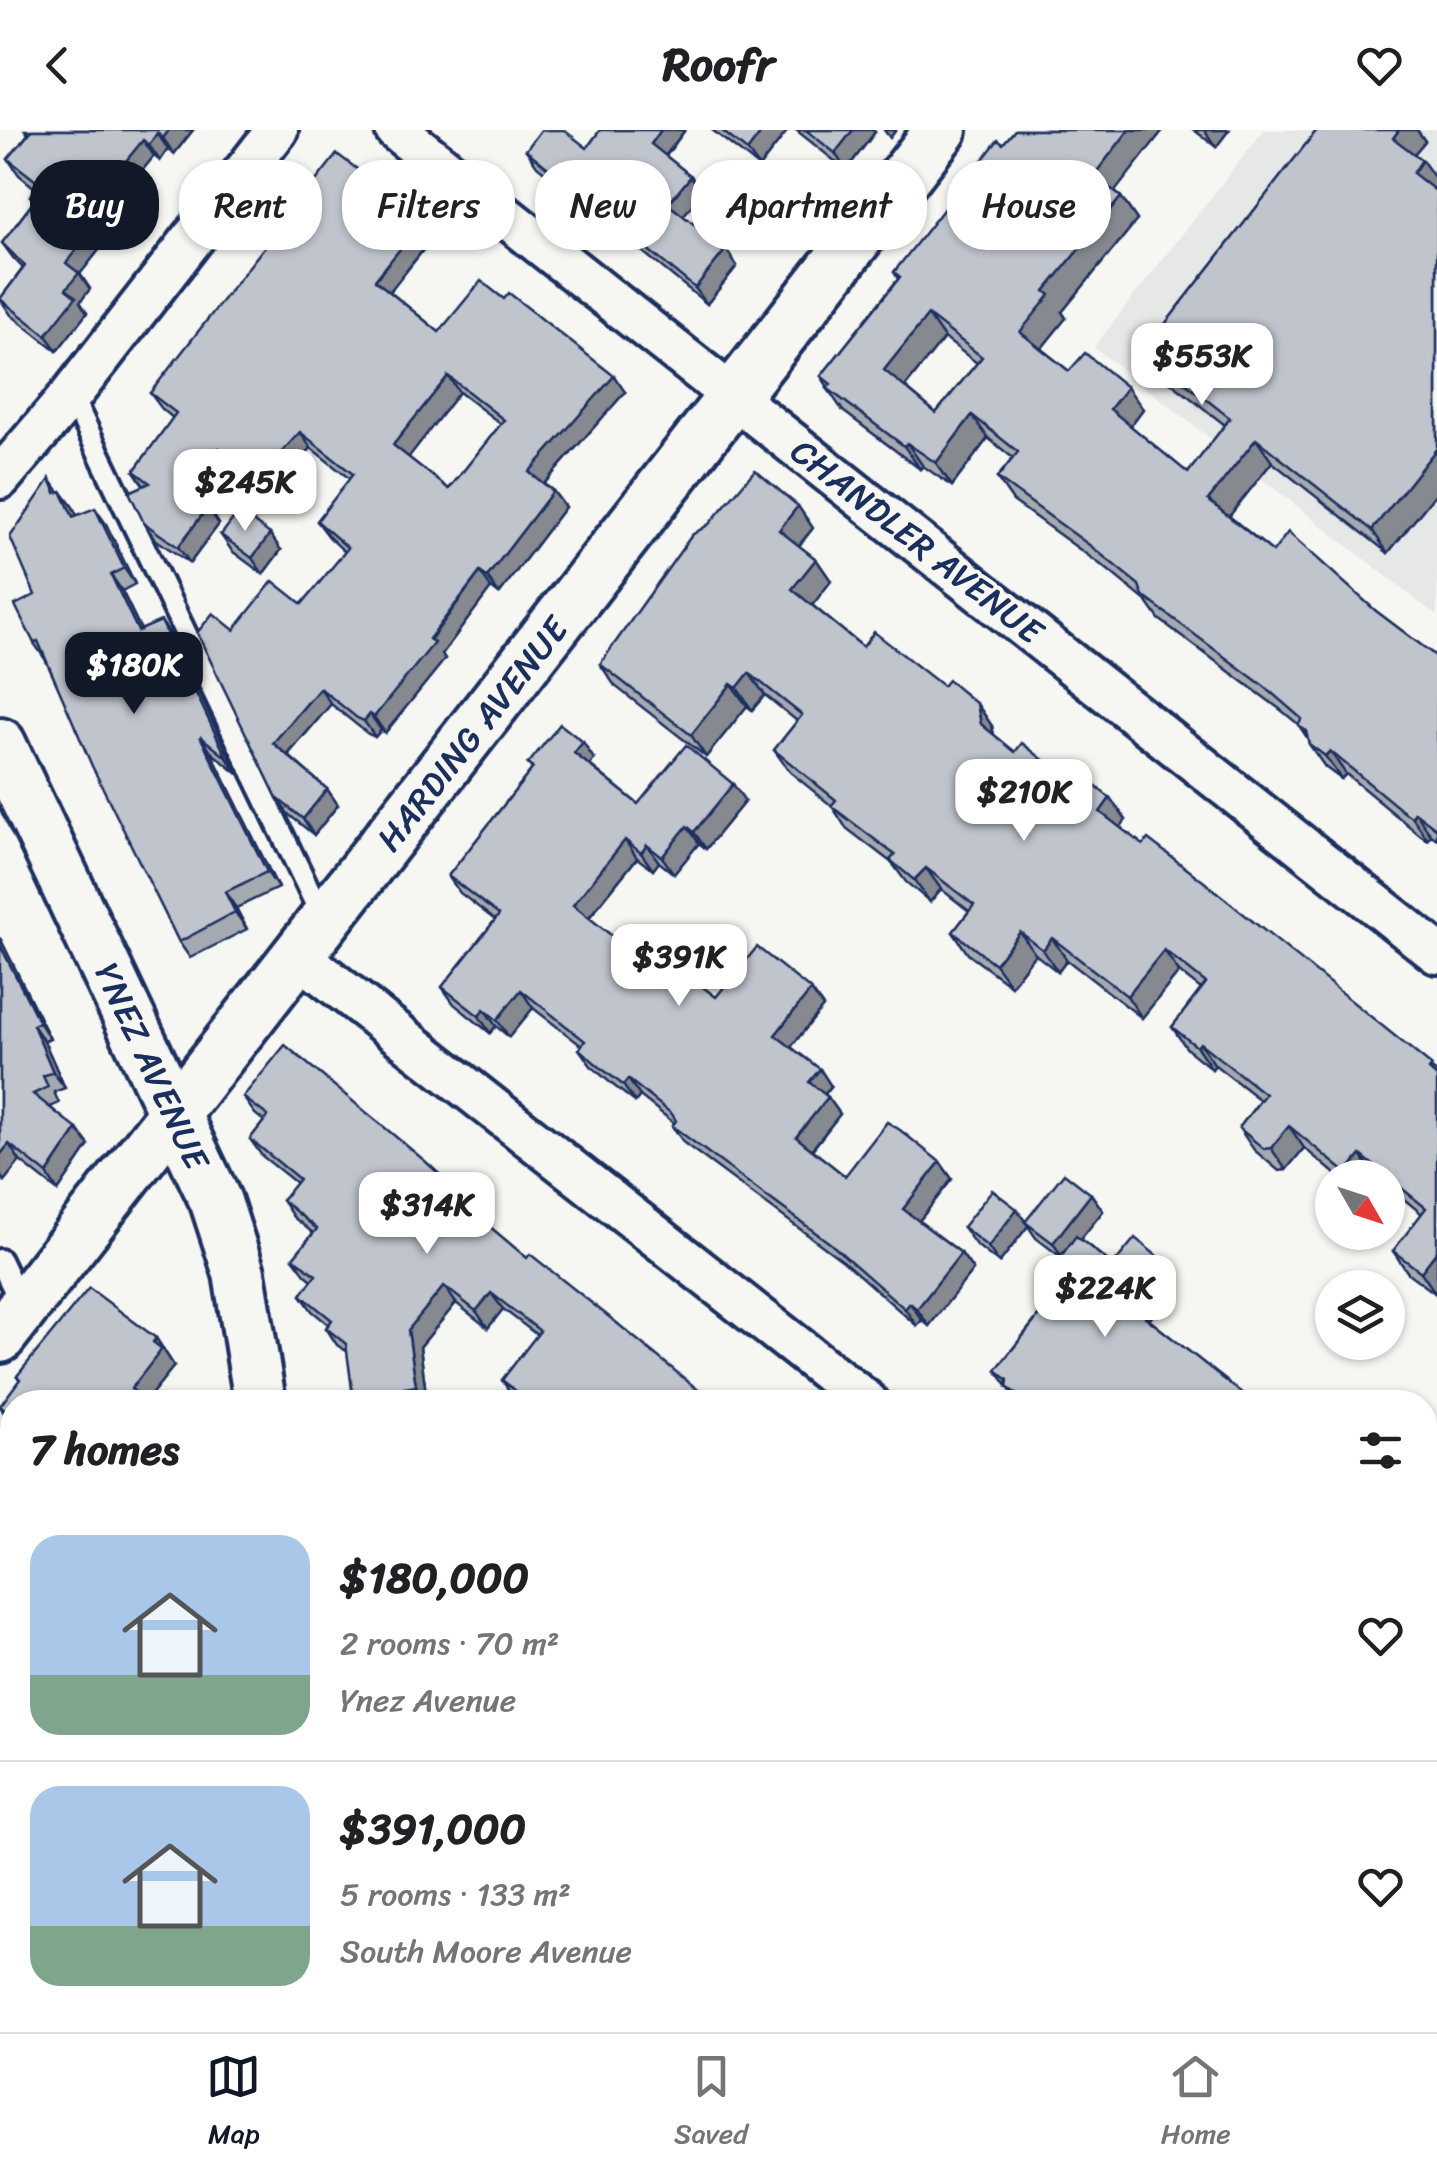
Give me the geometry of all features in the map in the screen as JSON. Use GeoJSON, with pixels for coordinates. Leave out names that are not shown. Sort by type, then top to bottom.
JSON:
{"type":"FeatureCollection","features":[{"type":"Feature","properties":{"kind":"street"},"geometry":{"type":"LineString","coordinates":[[0,478],[71,395],[278,130]]}},
{"type":"Feature","properties":{"kind":"street","name":"CHANDLER AVENUE"},"geometry":{"type":"LineString","coordinates":[[396,130],[1437,953]]}},
{"type":"Feature","properties":{"kind":"street","name":"HARDING AVENUE"},"geometry":{"type":"LineString","coordinates":[[12,1322],[942,130]]}},
{"type":"Feature","properties":{"kind":"street","name":"YNEZ AVENUE"},"geometry":{"type":"LineString","coordinates":[[0,744],[216,1202],[239,1273],[258,1390]]}},
{"type":"Feature","properties":{"kind":"street"},"geometry":{"type":"LineString","coordinates":[[312,939],[853,1390]]}},
{"type":"Feature","properties":{"kind":"lane"},"geometry":{"type":"LineString","coordinates":[[71,395],[312,939]]}},
{"type":"Feature","properties":{"kind":"lane"},"geometry":{"type":"LineString","coordinates":[[0,1260],[12,1322]]}},
{"type":"Feature","properties":{"kind":"shaded area"},"geometry":{"type":"Polygon","coordinates":[[[1264,130],[1437,130],[1437,616],[1094,347],[1264,130]]]}},
{"type":"Feature","properties":{"kind":"building"},"geometry":{"type":"Polygon","coordinates":[[[32,130],[169,130],[163,138],[157,133],[149,145],[143,140],[127,160],[30,160],[30,176],[8,159],[32,130]]]}},
{"type":"Feature","properties":{"kind":"building"},"geometry":{"type":"Polygon","coordinates":[[[541,130],[564,130],[587,148],[600,130],[661,130],[651,144],[671,160],[538,160],[526,150],[541,130]]]}},
{"type":"Feature","properties":{"kind":"building"},"geometry":{"type":"Polygon","coordinates":[[[721,130],[763,130],[747,151],[721,130]]]}},
{"type":"Feature","properties":{"kind":"building"},"geometry":{"type":"Polygon","coordinates":[[[806,130],[853,130],[835,153],[806,130]]]}},
{"type":"Feature","properties":{"kind":"building"},"geometry":{"type":"Polygon","coordinates":[[[1015,130],[1129,130],[1106,160],[982,160],[998,140],[1003,144],[1015,130]]]}},
{"type":"Feature","properties":{"kind":"building"},"geometry":{"type":"Polygon","coordinates":[[[1317,130],[1399,130],[1393,138],[1422,160],[1413,173],[1437,192],[1437,448],[1372,530],[1256,439],[1208,500],[1273,552],[1288,532],[1376,611],[1437,657],[1437,829],[1415,812],[1412,817],[1405,813],[1330,751],[1325,756],[1309,744],[1306,731],[1298,725],[1302,719],[1265,687],[1143,596],[1139,585],[1092,547],[997,478],[1018,452],[972,415],[936,463],[907,443],[904,446],[827,388],[831,384],[821,376],[900,277],[894,272],[911,250],[927,250],[927,230],[947,205],[947,250],[1078,250],[1045,291],[1050,295],[1020,332],[1069,371],[1085,353],[1127,387],[1110,409],[1188,473],[1230,418],[1144,351],[1317,130]],[[928,315],[884,370],[936,413],[982,357],[928,315]]]}},
{"type":"Feature","properties":{"kind":"building"},"geometry":{"type":"Polygon","coordinates":[[[337,154],[345,160],[342,160],[342,250],[399,250],[375,280],[439,332],[481,281],[504,299],[509,293],[614,376],[529,472],[553,491],[487,577],[480,572],[429,639],[434,643],[374,717],[370,714],[364,721],[357,718],[320,688],[273,743],[327,789],[303,819],[277,798],[197,633],[213,613],[234,630],[273,581],[302,604],[348,548],[317,521],[353,474],[300,432],[258,478],[219,448],[186,493],[208,507],[178,547],[144,523],[129,492],[150,483],[134,471],[176,413],[150,393],[262,250],[322,250],[322,173],[337,154]],[[448,376],[393,445],[449,489],[504,420],[448,376]]]}},
{"type":"Feature","properties":{"kind":"building"},"geometry":{"type":"Polygon","coordinates":[[[671,160],[691,176],[671,200],[671,160]]]}},
{"type":"Feature","properties":{"kind":"building"},"geometry":{"type":"Polygon","coordinates":[[[1111,189],[1121,197],[1111,209],[1111,189]]]}},
{"type":"Feature","properties":{"kind":"building"},"geometry":{"type":"Polygon","coordinates":[[[671,206],[691,222],[691,250],[725,250],[695,288],[648,250],[671,250],[671,206]]]}},
{"type":"Feature","properties":{"kind":"building"},"geometry":{"type":"Polygon","coordinates":[[[30,207],[30,250],[76,250],[66,263],[79,273],[66,289],[76,297],[46,335],[0,299],[25,266],[2,243],[30,207]]]}},
{"type":"Feature","properties":{"kind":"building"},"geometry":{"type":"Polygon","coordinates":[[[755,470],[798,506],[779,530],[816,559],[792,589],[863,647],[874,632],[943,686],[948,680],[977,704],[981,724],[1015,752],[1022,743],[1070,781],[1073,777],[1085,786],[1089,781],[1110,798],[1100,812],[1143,845],[1148,839],[1203,881],[1432,1066],[1429,1070],[1437,1077],[1437,1251],[1421,1272],[1393,1251],[1405,1250],[1405,1235],[1426,1208],[1405,1191],[1405,1160],[1367,1160],[1361,1155],[1357,1160],[1330,1160],[1289,1126],[1271,1148],[1264,1149],[1239,1128],[1265,1094],[1200,1043],[1197,1047],[1172,1027],[1206,983],[1164,950],[1127,996],[1052,938],[1043,950],[1020,932],[995,964],[953,932],[974,905],[926,868],[914,880],[890,860],[895,855],[831,806],[836,800],[774,750],[802,715],[749,673],[737,688],[731,684],[691,735],[600,664],[692,535],[709,524],[755,470]]]}},
{"type":"Feature","properties":{"kind":"building"},"geometry":{"type":"Polygon","coordinates":[[[50,479],[56,493],[61,491],[73,517],[95,508],[124,568],[111,575],[138,631],[161,621],[227,758],[200,736],[267,872],[225,892],[235,912],[179,942],[92,766],[38,641],[34,643],[15,605],[35,595],[10,537],[50,479]]]}},
{"type":"Feature","properties":{"kind":"building"},"geometry":{"type":"Polygon","coordinates":[[[239,511],[270,534],[252,558],[221,535],[239,511]]]}},
{"type":"Feature","properties":{"kind":"building"},"geometry":{"type":"Polygon","coordinates":[[[560,724],[583,742],[574,753],[638,804],[686,745],[733,784],[694,832],[687,826],[662,857],[647,845],[641,853],[625,840],[573,905],[626,947],[635,935],[716,997],[757,947],[811,990],[775,1035],[820,1069],[809,1082],[828,1097],[796,1137],[845,1176],[887,1122],[940,1162],[903,1209],[961,1253],[917,1309],[910,1303],[905,1309],[831,1244],[672,1126],[676,1121],[672,1114],[628,1079],[623,1085],[601,1068],[579,1049],[585,1041],[521,990],[497,1020],[484,1009],[479,1016],[442,987],[499,915],[448,876],[533,768],[528,764],[560,724]]]}},
{"type":"Feature","properties":{"kind":"building"},"geometry":{"type":"Polygon","coordinates":[[[0,945],[39,1022],[33,1025],[53,1072],[43,1076],[48,1087],[33,1094],[77,1129],[47,1174],[9,1144],[0,1155],[0,945]]]}},
{"type":"Feature","properties":{"kind":"building"},"geometry":{"type":"Polygon","coordinates":[[[285,1045],[425,1161],[468,1200],[464,1205],[527,1258],[530,1254],[698,1390],[514,1390],[502,1380],[540,1331],[491,1293],[476,1311],[444,1286],[408,1330],[416,1386],[404,1390],[352,1390],[346,1344],[326,1328],[332,1320],[301,1295],[316,1275],[293,1258],[317,1229],[282,1200],[299,1179],[250,1139],[268,1116],[243,1097],[285,1045]]]}},
{"type":"Feature","properties":{"kind":"building"},"geometry":{"type":"Polygon","coordinates":[[[1064,1173],[1091,1194],[1053,1243],[1025,1222],[1064,1173]]]}},
{"type":"Feature","properties":{"kind":"building"},"geometry":{"type":"Polygon","coordinates":[[[992,1190],[1017,1209],[988,1247],[963,1227],[992,1190]]]}},
{"type":"Feature","properties":{"kind":"building"},"geometry":{"type":"Polygon","coordinates":[[[1076,1236],[1113,1265],[1135,1238],[1163,1261],[1129,1304],[1238,1390],[1011,1390],[1008,1380],[996,1370],[1050,1302],[1035,1291],[1076,1236]]]}},
{"type":"Feature","properties":{"kind":"building"},"geometry":{"type":"Polygon","coordinates":[[[89,1288],[156,1338],[153,1342],[162,1349],[132,1390],[12,1390],[20,1379],[17,1376],[89,1288]]]}}]}
